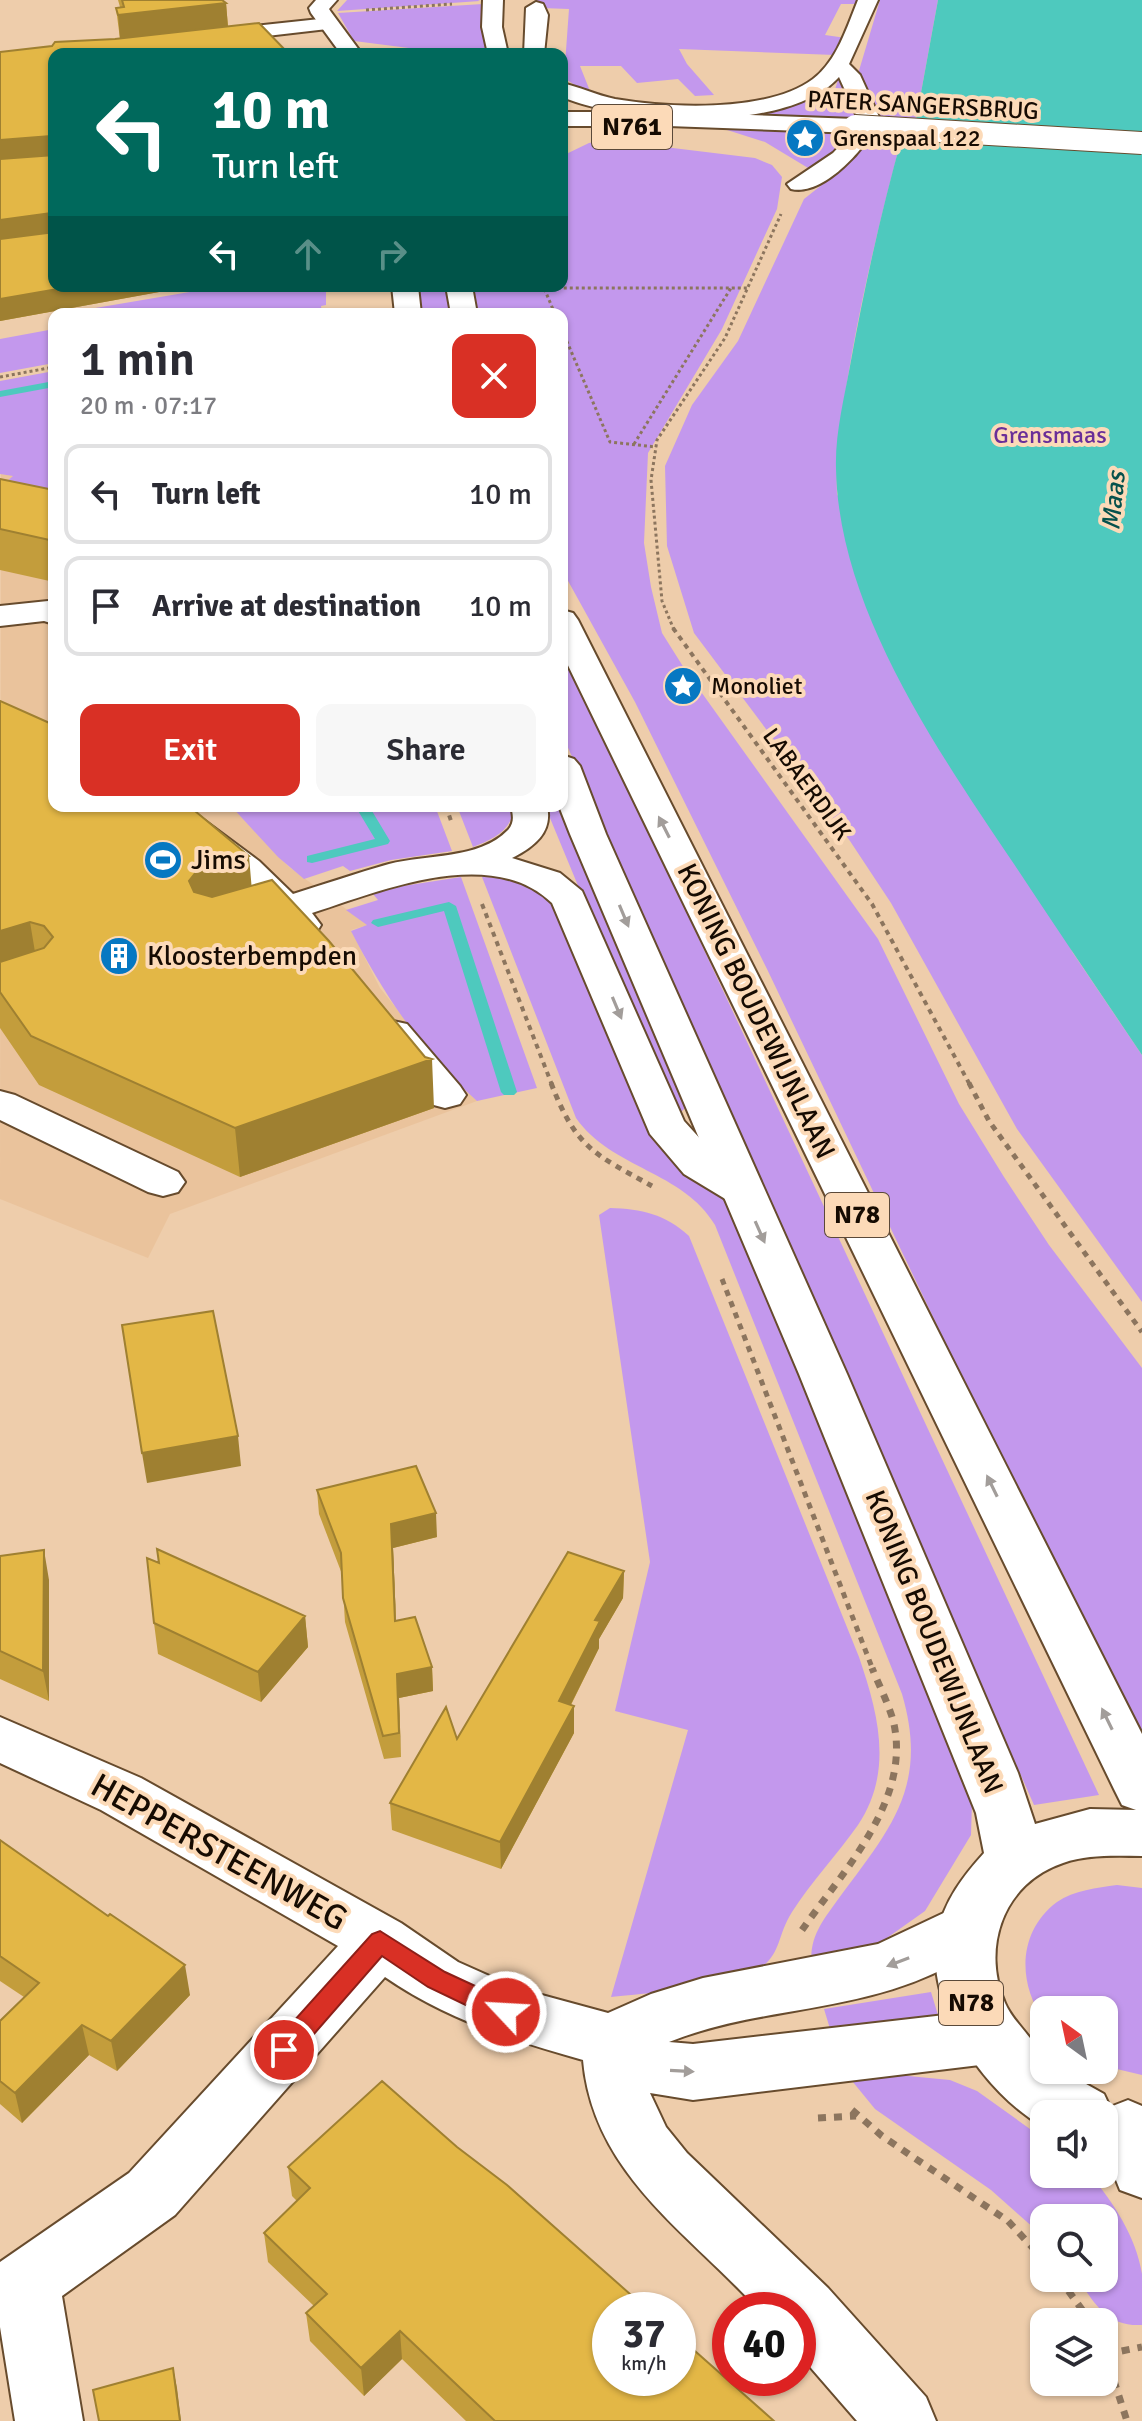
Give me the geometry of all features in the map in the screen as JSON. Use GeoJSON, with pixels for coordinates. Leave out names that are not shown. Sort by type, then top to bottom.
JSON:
{"type":"FeatureCollection","features":[{"type":"Feature","properties":{"kind":"main road"},"geometry":{"type":"LineString","coordinates":[[327,0],[319,8],[347,48]]}},
{"type":"Feature","properties":{"kind":"main road"},"geometry":{"type":"LineString","coordinates":[[568,92],[592,103],[626,107],[742,108],[775,103],[807,92],[839,66],[868,0]]}},
{"type":"Feature","properties":{"kind":"main road"},"geometry":{"type":"LineString","coordinates":[[496,48],[494,42],[515,11]]}},
{"type":"Feature","properties":{"kind":"main road"},"geometry":{"type":"LineString","coordinates":[[515,11],[531,48]]}},
{"type":"Feature","properties":{"kind":"main road"},"geometry":{"type":"LineString","coordinates":[[231,18],[252,32]]}},
{"type":"Feature","properties":{"kind":"main road"},"geometry":{"type":"LineString","coordinates":[[185,40],[329,24]]}},
{"type":"Feature","properties":{"kind":"main road"},"geometry":{"type":"LineString","coordinates":[[839,66],[849,75],[869,119],[864,136],[856,134]]}},
{"type":"Feature","properties":{"kind":"main road","name":"PATER SANGERSBRUG"},"geometry":{"type":"LineString","coordinates":[[568,119],[702,121],[856,134],[1142,143]]}},
{"type":"Feature","properties":{"kind":"main road","name":"PATER SANGERSBRUG"},"geometry":{"type":"LineString","coordinates":[[568,132],[702,121]]}},
{"type":"Feature","properties":{"kind":"main road"},"geometry":{"type":"LineString","coordinates":[[851,182],[863,154],[856,134]]}},
{"type":"Feature","properties":{"kind":"main road"},"geometry":{"type":"LineString","coordinates":[[799,184],[814,177],[856,134]]}},
{"type":"Feature","properties":{"kind":"main road"},"geometry":{"type":"LineString","coordinates":[[0,616],[48,611]]}},
{"type":"Feature","properties":{"kind":"main road","name":"KONING BOUDEWIJNLAAN"},"geometry":{"type":"LineString","coordinates":[[568,632],[1142,1789]]}},
{"type":"Feature","properties":{"kind":"main road","name":"KONING BOUDEWIJNLAAN"},"geometry":{"type":"LineString","coordinates":[[568,782],[823,1374],[990,1773],[1004,1813],[1014,1859]]}},
{"type":"Feature","properties":{"kind":"main road"},"geometry":{"type":"LineString","coordinates":[[171,812],[219,846],[287,909],[320,946]]}},
{"type":"Feature","properties":{"kind":"main road"},"geometry":{"type":"LineString","coordinates":[[471,876],[522,838],[528,831],[531,812]]}},
{"type":"Feature","properties":{"kind":"main road"},"geometry":{"type":"LineString","coordinates":[[532,812],[665,1125],[699,1164],[742,1190]]}},
{"type":"Feature","properties":{"kind":"main road"},"geometry":{"type":"LineString","coordinates":[[231,926],[398,873],[538,875],[555,884],[569,899]]}},
{"type":"Feature","properties":{"kind":"main road"},"geometry":{"type":"LineString","coordinates":[[368,1004],[445,1095]]}},
{"type":"Feature","properties":{"kind":"main road"},"geometry":{"type":"LineString","coordinates":[[0,1104],[163,1182]]}},
{"type":"Feature","properties":{"kind":"main road","name":"HEPPERSTEENWEG"},"geometry":{"type":"LineString","coordinates":[[0,1739],[121,1794],[380,1941],[437,1980],[506,2012],[612,2041],[657,2068],[693,2072],[988,2037]]}},
{"type":"Feature","properties":{"kind":"main road","name":"N78"},"geometry":{"type":"LineString","coordinates":[[1119,2133],[1024,2078],[988,2037],[970,2000],[963,1962],[967,1927],[984,1889],[1014,1859],[1058,1837],[1110,1829],[1142,1833]]}},
{"type":"Feature","properties":{"kind":"main road"},"geometry":{"type":"LineString","coordinates":[[902,2421],[769,2272],[684,2197],[641,2145],[621,2104],[612,2065],[612,2041],[640,2023],[679,2009],[868,1973],[918,1954],[967,1927]]}},
{"type":"Feature","properties":{"kind":"main road"},"geometry":{"type":"LineString","coordinates":[[49,2421],[14,2288],[152,2194],[380,1941]]}},
{"type":"Feature","properties":{"kind":"path"},"geometry":{"type":"LineString","coordinates":[[366,10],[453,4]]}},
{"type":"Feature","properties":{"kind":"path","name":"LABAERDIJK"},"geometry":{"type":"LineString","coordinates":[[799,184],[785,205],[725,338],[657,440],[651,480],[662,601],[673,629],[872,904],[989,1121],[1142,1332]]}},
{"type":"Feature","properties":{"kind":"path"},"geometry":{"type":"LineString","coordinates":[[568,288],[747,288]]}},
{"type":"Feature","properties":{"kind":"path"},"geometry":{"type":"LineString","coordinates":[[634,444],[731,288]]}},
{"type":"Feature","properties":{"kind":"path"},"geometry":{"type":"LineString","coordinates":[[568,344],[610,442],[656,447]]}},
{"type":"Feature","properties":{"kind":"path"},"geometry":{"type":"LineString","coordinates":[[0,377],[48,368]]}},
{"type":"Feature","properties":{"kind":"path"},"geometry":{"type":"LineString","coordinates":[[622,443],[623,437]]}},
{"type":"Feature","properties":{"kind":"path"},"geometry":{"type":"LineString","coordinates":[[471,876],[565,1120],[594,1154],[663,1191]]}},
{"type":"Feature","properties":{"kind":"path"},"geometry":{"type":"LineString","coordinates":[[718,1268],[893,1721],[893,1774],[883,1811],[800,1934]]}},
{"type":"Feature","properties":{"kind":"path"},"geometry":{"type":"LineString","coordinates":[[857,2116],[1008,2221],[1030,2245]]}},
{"type":"Feature","properties":{"kind":"path"},"geometry":{"type":"LineString","coordinates":[[1118,2350],[1142,2347]]}},
{"type":"Feature","properties":{"kind":"path"},"geometry":{"type":"LineString","coordinates":[[1118,2393],[1127,2421]]}},
{"type":"Feature","properties":{"kind":"shaded area"},"geometry":{"type":"Polygon","coordinates":[[[347,0],[478,0],[480,1],[337,11],[347,0]]]}},
{"type":"Feature","properties":{"kind":"shaded area"},"geometry":{"type":"Polygon","coordinates":[[[535,0],[861,0],[860,4],[841,4],[825,35],[846,38],[835,55],[679,49],[687,64],[714,95],[695,96],[678,79],[637,83],[621,66],[580,66],[590,91],[584,91],[568,81],[569,9],[541,8],[535,0]]]}},
{"type":"Feature","properties":{"kind":"shaded area"},"geometry":{"type":"Polygon","coordinates":[[[880,0],[938,0],[916,120],[882,119],[858,74],[880,0]]]}},
{"type":"Feature","properties":{"kind":"shaded area"},"geometry":{"type":"Polygon","coordinates":[[[483,4],[487,48],[409,48],[354,41],[338,13],[483,4]]]}},
{"type":"Feature","properties":{"kind":"shaded area"},"geometry":{"type":"Polygon","coordinates":[[[840,73],[863,119],[734,113],[782,106],[821,92],[834,93],[840,73]]]}},
{"type":"Feature","properties":{"kind":"shaded area"},"geometry":{"type":"Polygon","coordinates":[[[724,129],[902,137],[852,353],[839,441],[837,494],[1073,953],[1142,1055],[1142,1302],[1017,1129],[891,903],[850,841],[694,633],[667,546],[665,466],[692,405],[738,341],[804,199],[828,180],[765,142],[724,129]]]}},
{"type":"Feature","properties":{"kind":"shaded area"},"geometry":{"type":"Polygon","coordinates":[[[607,140],[755,158],[772,165],[782,177],[777,209],[722,329],[648,453],[644,543],[651,587],[662,633],[684,668],[878,939],[959,1104],[1049,1245],[1142,1368],[1142,1755],[767,969],[635,702],[568,581],[568,308],[477,308],[475,292],[568,292],[568,153],[589,143],[607,140]]]}},
{"type":"Feature","properties":{"kind":"shaded area"},"geometry":{"type":"Polygon","coordinates":[[[190,292],[326,292],[326,305],[321,308],[95,308],[190,292]]]}},
{"type":"Feature","properties":{"kind":"shaded area"},"geometry":{"type":"Polygon","coordinates":[[[419,292],[451,292],[452,308],[420,308],[419,292]]]}},
{"type":"Feature","properties":{"kind":"shaded area"},"geometry":{"type":"Polygon","coordinates":[[[48,330],[48,364],[0,373],[0,339],[48,330]]]}},
{"type":"Feature","properties":{"kind":"shaded area"},"geometry":{"type":"Polygon","coordinates":[[[48,372],[48,504],[4,484],[13,476],[0,474],[0,381],[48,372]]]}},
{"type":"Feature","properties":{"kind":"shaded area"},"geometry":{"type":"Polygon","coordinates":[[[1,474],[14,476],[5,483],[48,504],[48,812],[237,812],[289,867],[368,925],[351,930],[380,988],[451,1076],[477,1101],[170,1214],[148,1258],[0,1199],[1,474]]]}},
{"type":"Feature","properties":{"kind":"shaded area"},"geometry":{"type":"Polygon","coordinates":[[[568,659],[1099,1795],[1034,1805],[568,748],[568,659]]]}},
{"type":"Feature","properties":{"kind":"shaded area"},"geometry":{"type":"Polygon","coordinates":[[[237,812],[437,812],[452,851],[391,860],[350,871],[343,866],[304,879],[278,857],[237,812]]]}},
{"type":"Feature","properties":{"kind":"shaded area"},"geometry":{"type":"Polygon","coordinates":[[[459,812],[513,812],[506,827],[473,847],[459,812]]]}},
{"type":"Feature","properties":{"kind":"shaded area"},"geometry":{"type":"Polygon","coordinates":[[[547,812],[561,812],[686,1107],[681,1112],[671,1110],[547,812]]]}},
{"type":"Feature","properties":{"kind":"shaded area"},"geometry":{"type":"Polygon","coordinates":[[[461,877],[537,1088],[477,1101],[439,1063],[406,1022],[351,931],[367,925],[346,910],[378,900],[373,894],[461,877]]]}},
{"type":"Feature","properties":{"kind":"shaded area"},"geometry":{"type":"Polygon","coordinates":[[[482,877],[517,882],[548,896],[734,1215],[938,1706],[972,1802],[971,1835],[925,1911],[877,1945],[812,1965],[812,1946],[818,1929],[889,1827],[908,1781],[911,1755],[909,1726],[902,1694],[715,1225],[685,1193],[608,1149],[576,1118],[482,877]]]}},
{"type":"Feature","properties":{"kind":"shaded area"},"geometry":{"type":"Polygon","coordinates":[[[610,1208],[652,1214],[671,1222],[689,1236],[859,1657],[872,1699],[879,1742],[876,1784],[869,1805],[858,1825],[792,1912],[768,1962],[749,1975],[720,1984],[611,1997],[688,1730],[615,1711],[650,1562],[599,1215],[610,1208]]]}},
{"type":"Feature","properties":{"kind":"shaded area"},"geometry":{"type":"Polygon","coordinates":[[[1117,1885],[1142,1888],[1142,2075],[1118,2069],[1118,1996],[1031,1996],[1029,1990],[1026,1958],[1035,1927],[1057,1902],[1086,1890],[1117,1885]]]}},
{"type":"Feature","properties":{"kind":"shaded area"},"geometry":{"type":"Polygon","coordinates":[[[931,1992],[938,2015],[831,2032],[824,2009],[931,1992]]]}},
{"type":"Feature","properties":{"kind":"shaded area"},"geometry":{"type":"Polygon","coordinates":[[[877,2073],[950,2080],[977,2091],[1030,2129],[1030,2188],[1100,2188],[1112,2204],[1030,2204],[1030,2225],[991,2190],[875,2109],[848,2076],[877,2073]]]}},
{"type":"Feature","properties":{"kind":"shaded area"},"geometry":{"type":"Polygon","coordinates":[[[1118,2213],[1139,2260],[1142,2325],[1118,2321],[1118,2308],[1099,2308],[1087,2292],[1118,2292],[1118,2213]]]}},
{"type":"Feature","properties":{"kind":"water","name":"Maas"},"geometry":{"type":"Polygon","coordinates":[[[938,0],[1142,0],[1142,1055],[925,726],[873,625],[854,573],[841,521],[836,468],[838,429],[880,222],[902,137],[916,120],[938,0]]]}},
{"type":"Feature","properties":{"kind":"building"},"geometry":{"type":"Polygon","coordinates":[[[122,0],[222,0],[226,3],[118,15],[116,8],[124,7],[122,0]]]}},
{"type":"Feature","properties":{"kind":"building"},"geometry":{"type":"Polygon","coordinates":[[[259,23],[283,48],[48,48],[48,136],[0,140],[0,52],[52,46],[55,42],[115,39],[259,23]]]}},
{"type":"Feature","properties":{"kind":"building"},"geometry":{"type":"Polygon","coordinates":[[[48,155],[48,213],[0,220],[0,159],[48,155]]]}},
{"type":"Feature","properties":{"kind":"building"},"geometry":{"type":"Polygon","coordinates":[[[48,233],[48,291],[0,299],[0,239],[48,233]]]}},
{"type":"Feature","properties":{"kind":"building"},"geometry":{"type":"Polygon","coordinates":[[[0,479],[48,489],[48,540],[0,529],[0,479]]]}},
{"type":"Feature","properties":{"kind":"building","name":"Kloosterbempden"},"geometry":{"type":"Polygon","coordinates":[[[0,701],[48,722],[48,812],[196,812],[249,856],[196,872],[189,881],[194,892],[212,897],[272,880],[329,941],[425,1057],[432,1059],[235,1128],[31,1036],[0,992],[0,962],[44,948],[53,937],[44,926],[30,922],[0,931],[0,701]]]}},
{"type":"Feature","properties":{"kind":"building"},"geometry":{"type":"Polygon","coordinates":[[[213,1311],[238,1436],[142,1453],[122,1325],[213,1311]]]}},
{"type":"Feature","properties":{"kind":"building"},"geometry":{"type":"Polygon","coordinates":[[[416,1466],[436,1513],[391,1524],[395,1621],[415,1617],[432,1667],[397,1674],[399,1733],[383,1736],[343,1598],[341,1553],[317,1490],[416,1466]]]}},
{"type":"Feature","properties":{"kind":"building"},"geometry":{"type":"Polygon","coordinates":[[[157,1549],[305,1616],[258,1672],[154,1623],[147,1558],[159,1563],[157,1549]]]}},
{"type":"Feature","properties":{"kind":"building"},"geometry":{"type":"Polygon","coordinates":[[[44,1550],[43,1671],[0,1651],[0,1556],[44,1550]]]}},
{"type":"Feature","properties":{"kind":"building"},"geometry":{"type":"Polygon","coordinates":[[[568,1552],[624,1571],[595,1620],[600,1621],[559,1701],[574,1706],[500,1842],[390,1803],[446,1707],[457,1739],[568,1552]]]}},
{"type":"Feature","properties":{"kind":"building"},"geometry":{"type":"Polygon","coordinates":[[[0,1840],[108,1916],[110,1914],[185,1965],[111,2041],[82,2025],[15,2093],[0,2081],[0,2021],[39,1983],[0,1956],[0,1840]]]}},
{"type":"Feature","properties":{"kind":"building"},"geometry":{"type":"Polygon","coordinates":[[[382,2081],[457,2147],[507,2185],[628,2292],[592,2292],[592,2396],[696,2396],[696,2352],[712,2366],[712,2396],[746,2396],[774,2421],[495,2421],[400,2331],[361,2368],[306,2313],[327,2294],[264,2233],[310,2188],[288,2167],[382,2081]]]}},
{"type":"Feature","properties":{"kind":"building"},"geometry":{"type":"Polygon","coordinates":[[[173,2368],[180,2421],[99,2421],[93,2390],[173,2368]]]}},
{"type":"Feature","properties":{"kind":"waterway"},"geometry":{"type":"LineString","coordinates":[[0,394],[48,385]]}},
{"type":"Feature","properties":{"kind":"waterway"},"geometry":{"type":"LineString","coordinates":[[312,859],[383,841],[366,812]]}},
{"type":"Feature","properties":{"kind":"waterway"},"geometry":{"type":"LineString","coordinates":[[378,923],[449,906],[509,1092]]}},
{"type":"Feature","properties":{"kind":"place","name":"Grenspaal 122"},"geometry":{"type":"Point","coordinates":[805,138]}},
{"type":"Feature","properties":{"kind":"place","name":"Monoliet"},"geometry":{"type":"Point","coordinates":[683,686]}},
{"type":"Feature","properties":{"kind":"place","name":"Jims"},"geometry":{"type":"Point","coordinates":[163,860]}},
{"type":"Feature","properties":{"kind":"place","name":"Kloosterbempden"},"geometry":{"type":"Point","coordinates":[119,956]}},
{"type":"Feature","properties":{"kind":"route"},"geometry":{"type":"LineString","coordinates":[[284,2050],[380,1941],[437,1980],[506,2012]]}},
{"type":"Feature","properties":{"kind":"park label","name":"Grensmaas"},"geometry":{"type":"Point","coordinates":[1050,435]}}]}
